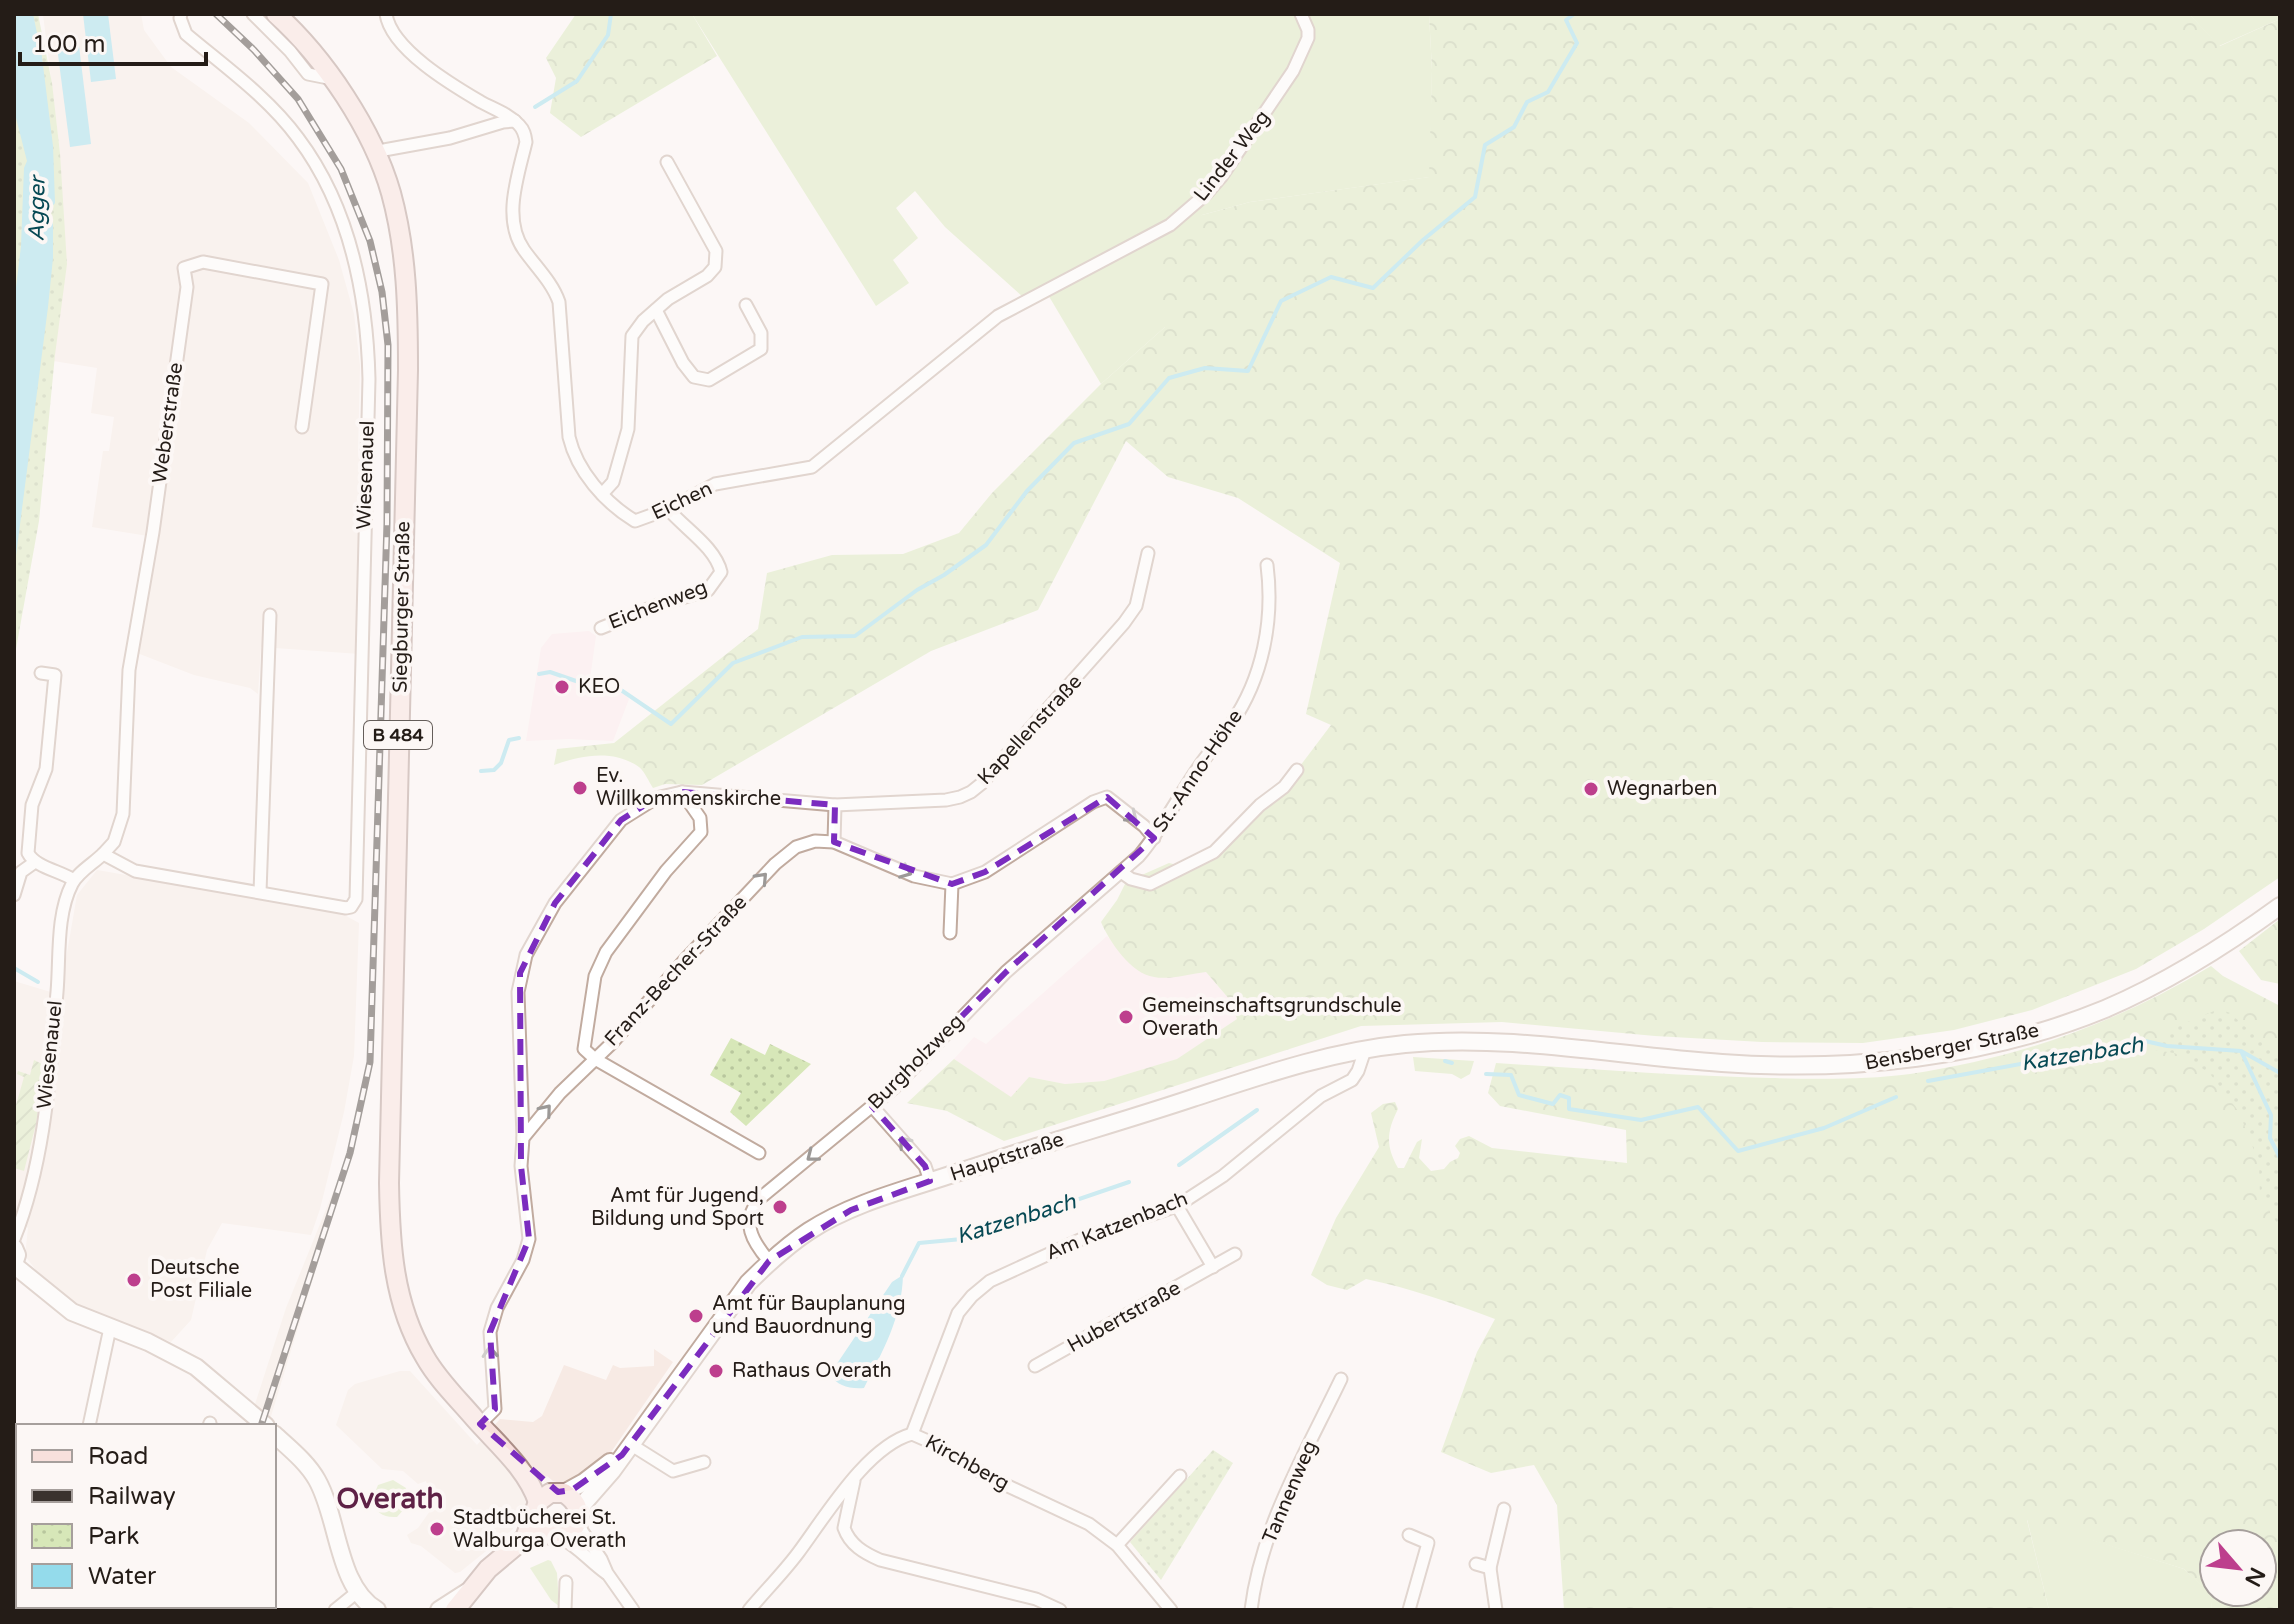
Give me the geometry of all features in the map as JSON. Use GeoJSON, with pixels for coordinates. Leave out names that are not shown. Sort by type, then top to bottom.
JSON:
{"type":"FeatureCollection","features":[{"type":"Feature","properties":{"kind":"main road","name":"Siegburger Straße"},"geometry":{"type":"LineString","coordinates":[[276,14],[333,79],[355,113],[390,191],[407,290],[389,1240],[404,1310],[425,1357],[445,1385],[532,1483],[536,1509]]}},
{"type":"Feature","properties":{"kind":"main road","name":"Bensberger Straße"},"geometry":{"type":"LineString","coordinates":[[1497,1044],[1758,1065],[1852,1065],[1897,1061],[2020,1037],[2105,1009],[2216,951],[2280,906]]}},
{"type":"Feature","properties":{"kind":"main road","name":"Hauptstraße"},"geometry":{"type":"LineString","coordinates":[[579,1517],[584,1503],[612,1471],[720,1319],[769,1261],[828,1221],[930,1181],[1294,1066],[1365,1050],[1440,1042],[1497,1044]]}},
{"type":"Feature","properties":{"kind":"main road"},"geometry":{"type":"LineString","coordinates":[[14,1248],[17,1255],[14,1264],[72,1312],[165,1350],[196,1367],[264,1424]]}},
{"type":"Feature","properties":{"kind":"main road"},"geometry":{"type":"LineString","coordinates":[[276,1436],[317,1479],[336,1527],[356,1593],[377,1610]]}},
{"type":"Feature","properties":{"kind":"main road","name":"Siegburger Straße"},"geometry":{"type":"LineString","coordinates":[[499,1443],[527,1461],[561,1493]]}},
{"type":"Feature","properties":{"kind":"main road","name":"Hauptstraße"},"geometry":{"type":"LineString","coordinates":[[561,1493],[584,1482],[626,1450]]}},
{"type":"Feature","properties":{"kind":"main road"},"geometry":{"type":"LineString","coordinates":[[455,1610],[488,1569],[525,1538],[536,1509],[550,1493],[561,1493]]}},
{"type":"Feature","properties":{"kind":"main road","name":"B 484"},"geometry":{"type":"LineString","coordinates":[[561,1493],[577,1505],[579,1517]]}},
{"type":"Feature","properties":{"kind":"main road","name":"B 484"},"geometry":{"type":"LineString","coordinates":[[536,1509],[540,1530],[556,1536]]}},
{"type":"Feature","properties":{"kind":"main road"},"geometry":{"type":"LineString","coordinates":[[439,1610],[534,1547],[571,1531],[579,1517]]}},
{"type":"Feature","properties":{"kind":"street","name":"Wiesenauel"},"geometry":{"type":"LineString","coordinates":[[103,854],[135,871],[346,908],[351,907],[356,899],[368,346],[365,313],[348,235],[327,180],[297,136],[267,104],[186,34],[181,14]]}},
{"type":"Feature","properties":{"kind":"street"},"geometry":{"type":"LineString","coordinates":[[253,14],[308,74],[333,79]]}},
{"type":"Feature","properties":{"kind":"street"},"geometry":{"type":"LineString","coordinates":[[386,14],[392,33],[432,69],[515,121]]}},
{"type":"Feature","properties":{"kind":"street","name":"Linder Weg"},"geometry":{"type":"LineString","coordinates":[[1063,283],[1170,225],[1206,194],[1258,125],[1300,59],[1308,30],[1301,14]]}},
{"type":"Feature","properties":{"kind":"street"},"geometry":{"type":"LineString","coordinates":[[373,152],[434,142],[515,121]]}},
{"type":"Feature","properties":{"kind":"street","name":"Eichen"},"geometry":{"type":"LineString","coordinates":[[515,121],[525,133],[526,142],[513,205],[513,220],[521,246],[555,291],[559,302],[569,437],[580,466],[602,494],[620,512],[635,521],[668,509],[715,484],[812,467],[998,316],[1063,283]]}},
{"type":"Feature","properties":{"kind":"street"},"geometry":{"type":"LineString","coordinates":[[602,494],[613,482],[628,429],[632,336],[668,299],[707,276],[715,267],[716,251],[667,162]]}},
{"type":"Feature","properties":{"kind":"street","name":"Weberstraße"},"geometry":{"type":"LineString","coordinates":[[103,854],[114,842],[123,814],[129,670],[153,532],[187,287],[184,268],[203,262],[322,284],[302,427]]}},
{"type":"Feature","properties":{"kind":"street"},"geometry":{"type":"LineString","coordinates":[[656,310],[683,363],[694,377],[709,380],[761,349],[761,333],[746,305]]}},
{"type":"Feature","properties":{"kind":"street","name":"Eichenweg"},"geometry":{"type":"LineString","coordinates":[[601,628],[658,605],[700,593],[716,583],[721,572],[718,560],[668,509]]}},
{"type":"Feature","properties":{"kind":"street","name":"Kapellenstraße"},"geometry":{"type":"LineString","coordinates":[[480,1424],[495,1409],[490,1332],[497,1308],[523,1260],[529,1239],[521,1166],[523,1138],[518,992],[526,955],[555,903],[621,820],[656,798],[682,792],[835,805],[946,800],[971,792],[998,766],[1124,623],[1136,606],[1148,553]]}},
{"type":"Feature","properties":{"kind":"street","name":"St.-Anno-Höhe"},"geometry":{"type":"LineString","coordinates":[[952,884],[985,872],[1093,802],[1107,797],[1144,826],[1154,838],[1232,723],[1257,672],[1269,613],[1267,565]]}},
{"type":"Feature","properties":{"kind":"street"},"geometry":{"type":"LineString","coordinates":[[260,892],[270,615]]}},
{"type":"Feature","properties":{"kind":"street"},"geometry":{"type":"LineString","coordinates":[[41,673],[55,675],[46,769],[32,805],[28,853],[35,862],[61,871],[74,880],[103,854]]}},
{"type":"Feature","properties":{"kind":"street"},"geometry":{"type":"LineString","coordinates":[[1121,872],[1141,883],[1150,884],[1214,852],[1260,805],[1284,787],[1297,770]]}},
{"type":"Feature","properties":{"kind":"street"},"geometry":{"type":"LineString","coordinates":[[523,1138],[560,1093],[595,1059],[584,1049],[595,976],[606,952],[666,871],[701,832],[700,818],[682,792]]}},
{"type":"Feature","properties":{"kind":"street"},"geometry":{"type":"LineString","coordinates":[[835,805],[834,842],[914,876],[952,884],[950,933]]}},
{"type":"Feature","properties":{"kind":"street","name":"Burgholzweg"},"geometry":{"type":"LineString","coordinates":[[769,1261],[751,1238],[749,1226],[753,1207],[769,1189],[872,1106],[922,1061],[1006,972],[1121,872],[1154,838]]}},
{"type":"Feature","properties":{"kind":"street","name":"Franz-Becher-Straße"},"geometry":{"type":"LineString","coordinates":[[759,1153],[595,1059],[775,864],[796,847],[815,841],[834,842]]}},
{"type":"Feature","properties":{"kind":"street"},"geometry":{"type":"LineString","coordinates":[[14,895],[21,872],[35,862]]}},
{"type":"Feature","properties":{"kind":"street","name":"Wiesenauel"},"geometry":{"type":"LineString","coordinates":[[14,1239],[22,1219],[42,1130],[64,913],[74,880]]}},
{"type":"Feature","properties":{"kind":"street","name":"Am Katzenbach"},"geometry":{"type":"LineString","coordinates":[[912,1434],[958,1313],[972,1296],[990,1281],[1086,1237],[1177,1206],[1223,1176],[1321,1096],[1352,1080],[1365,1050]]}},
{"type":"Feature","properties":{"kind":"street"},"geometry":{"type":"LineString","coordinates":[[872,1106],[925,1166],[930,1181]]}},
{"type":"Feature","properties":{"kind":"street"},"geometry":{"type":"LineString","coordinates":[[1177,1206],[1213,1267]]}},
{"type":"Feature","properties":{"kind":"street","name":"Hubertstraße"},"geometry":{"type":"LineString","coordinates":[[1035,1366],[1235,1254]]}},
{"type":"Feature","properties":{"kind":"street"},"geometry":{"type":"LineString","coordinates":[[89,1424],[110,1328]]}},
{"type":"Feature","properties":{"kind":"street","name":"Tannenweg"},"geometry":{"type":"LineString","coordinates":[[1251,1610],[1266,1543],[1286,1493],[1341,1379]]}},
{"type":"Feature","properties":{"kind":"street","name":"Kirchberg"},"geometry":{"type":"LineString","coordinates":[[749,1610],[797,1554],[837,1499],[890,1443],[912,1434],[993,1479],[1089,1524],[1117,1545],[1171,1610]]}},
{"type":"Feature","properties":{"kind":"street"},"geometry":{"type":"LineString","coordinates":[[626,1450],[673,1471],[704,1462]]}},
{"type":"Feature","properties":{"kind":"street"},"geometry":{"type":"LineString","coordinates":[[1117,1545],[1180,1476]]}},
{"type":"Feature","properties":{"kind":"street"},"geometry":{"type":"LineString","coordinates":[[854,1481],[844,1528],[854,1544],[867,1554],[1036,1599],[1060,1610]]}},
{"type":"Feature","properties":{"kind":"street"},"geometry":{"type":"LineString","coordinates":[[1496,1610],[1490,1568],[1504,1509]]}},
{"type":"Feature","properties":{"kind":"street"},"geometry":{"type":"LineString","coordinates":[[579,1517],[582,1531],[633,1610]]}},
{"type":"Feature","properties":{"kind":"street"},"geometry":{"type":"LineString","coordinates":[[1409,1535],[1428,1543],[1409,1610]]}},
{"type":"Feature","properties":{"kind":"street"},"geometry":{"type":"LineString","coordinates":[[556,1536],[575,1545],[607,1573]]}},
{"type":"Feature","properties":{"kind":"street"},"geometry":{"type":"LineString","coordinates":[[1476,1564],[1490,1568]]}},
{"type":"Feature","properties":{"kind":"street"},"geometry":{"type":"LineString","coordinates":[[565,1610],[566,1582]]}},
{"type":"Feature","properties":{"kind":"street"},"geometry":{"type":"LineString","coordinates":[[335,1610],[356,1593]]}},
{"type":"Feature","properties":{"kind":"highlighted area"},"geometry":{"type":"Polygon","coordinates":[[[682,792],[835,805],[834,842],[952,884],[985,872],[1107,797],[1154,838],[1006,972],[872,1106],[925,1166],[930,1181],[851,1210],[769,1261],[622,1455],[572,1490],[558,1492],[480,1424],[495,1409],[490,1332],[529,1239],[521,1166],[520,973],[555,903],[621,820],[656,798],[682,792]]]}},
{"type":"Feature","properties":{"kind":"shaded area"},"geometry":{"type":"Polygon","coordinates":[[[43,14],[141,14],[144,30],[171,67],[249,123],[308,183],[339,260],[354,314],[360,366],[360,654],[261,647],[258,694],[250,688],[194,675],[132,651],[148,536],[92,527],[103,451],[109,451],[114,417],[91,413],[97,368],[41,359],[60,152],[43,14]]]}},
{"type":"Feature","properties":{"kind":"shaded area","name":"KEO"},"geometry":{"type":"Polygon","coordinates":[[[589,631],[596,636],[589,686],[594,689],[609,688],[613,692],[621,690],[629,699],[613,741],[526,741],[541,648],[552,634],[589,631]]]}},
{"type":"Feature","properties":{"kind":"shaded area"},"geometry":{"type":"Polygon","coordinates":[[[97,870],[339,912],[359,923],[354,1056],[344,1112],[311,1235],[222,1223],[207,1250],[191,1320],[171,1342],[92,1312],[66,1297],[25,1256],[28,1228],[14,1217],[14,981],[54,993],[64,970],[77,895],[97,870]]]}},
{"type":"Feature","properties":{"kind":"shaded area","name":"Gemeinschaftsgrundschule Overath"},"geometry":{"type":"Polygon","coordinates":[[[1107,936],[1133,966],[1153,977],[1206,972],[1230,1000],[1237,1019],[1178,1059],[1104,1081],[1065,1084],[1029,1077],[1011,1098],[954,1059],[974,1037],[986,1044],[1107,936]]]}},
{"type":"Feature","properties":{"kind":"shaded area"},"geometry":{"type":"Polygon","coordinates":[[[337,1182],[342,1184],[269,1424],[249,1424],[286,1308],[337,1182]]]}},
{"type":"Feature","properties":{"kind":"shaded area"},"geometry":{"type":"Polygon","coordinates":[[[654,1349],[673,1362],[607,1458],[566,1485],[547,1476],[530,1490],[532,1498],[526,1512],[511,1531],[460,1572],[455,1573],[421,1546],[411,1543],[407,1535],[418,1528],[430,1511],[430,1505],[420,1504],[421,1497],[431,1496],[426,1481],[418,1484],[403,1471],[382,1469],[336,1425],[348,1390],[355,1384],[410,1371],[477,1445],[500,1419],[533,1422],[542,1416],[564,1365],[606,1380],[613,1365],[620,1368],[654,1366],[654,1349]]]}},
{"type":"Feature","properties":{"kind":"green space","name":"Agger"},"geometry":{"type":"Polygon","coordinates":[[[14,14],[38,14],[52,83],[67,264],[39,521],[14,660],[14,14]]]}},
{"type":"Feature","properties":{"kind":"green space"},"geometry":{"type":"Polygon","coordinates":[[[576,14],[692,14],[717,56],[581,137],[550,113],[556,78],[546,58],[576,14]]]}},
{"type":"Feature","properties":{"kind":"green space"},"geometry":{"type":"Polygon","coordinates":[[[692,14],[1429,14],[1432,70],[1430,177],[1250,202],[1202,215],[1165,327],[1101,384],[1044,288],[1024,298],[945,227],[915,191],[896,208],[918,238],[893,260],[909,283],[876,306],[692,14]]]}},
{"type":"Feature","properties":{"kind":"green space"},"geometry":{"type":"Polygon","coordinates":[[[1429,14],[2189,14],[2220,46],[2280,19],[2280,877],[2204,929],[2136,969],[2032,1010],[1954,1030],[1863,1043],[1655,1036],[1502,1022],[1361,1026],[1004,1141],[947,1111],[907,1103],[954,1059],[1011,1097],[1029,1077],[1065,1084],[1104,1081],[1177,1059],[1237,1019],[1230,1000],[1206,972],[1166,978],[1145,975],[1122,956],[1101,922],[1126,882],[1169,863],[1185,867],[1214,852],[1297,770],[1331,725],[1306,714],[1340,563],[1238,498],[1168,477],[1126,441],[1038,610],[931,651],[702,785],[665,784],[653,788],[639,767],[608,756],[586,756],[554,765],[557,749],[614,743],[758,629],[767,573],[832,555],[903,554],[959,533],[992,493],[1101,384],[1165,327],[1158,239],[1202,215],[1250,202],[1429,177],[1432,70],[1429,14]]]}},
{"type":"Feature","properties":{"kind":"green space"},"geometry":{"type":"Polygon","coordinates":[[[2189,14],[2280,14],[2280,19],[2219,46],[2189,14]]]}},
{"type":"Feature","properties":{"kind":"green space"},"geometry":{"type":"Polygon","coordinates":[[[2280,919],[2280,984],[2261,980],[2239,951],[2280,919]]]}},
{"type":"Feature","properties":{"kind":"green space"},"geometry":{"type":"Polygon","coordinates":[[[2211,966],[2223,976],[2280,1006],[2280,1610],[2212,1608],[2278,1608],[2278,1528],[2198,1528],[2198,1582],[2184,1569],[2027,1520],[2049,1610],[1564,1610],[1557,1505],[1534,1465],[1491,1473],[1441,1452],[1477,1352],[1495,1319],[1431,1296],[1366,1279],[1347,1290],[1327,1285],[1311,1275],[1336,1218],[1379,1147],[1371,1113],[1383,1104],[1395,1102],[1398,1109],[1389,1138],[1398,1168],[1404,1168],[1417,1142],[1422,1139],[1419,1158],[1431,1171],[1444,1169],[1458,1158],[1460,1153],[1455,1146],[1460,1139],[1469,1136],[1492,1148],[1627,1163],[1626,1130],[1500,1106],[1488,1093],[1496,1063],[1770,1078],[1858,1078],[1910,1074],[2028,1048],[2140,1005],[2211,966]]]}},
{"type":"Feature","properties":{"kind":"green space"},"geometry":{"type":"Polygon","coordinates":[[[2219,1009],[2230,1013],[2261,1041],[2280,1048],[2280,1227],[2260,1198],[2259,1163],[2239,1112],[2211,1075],[2190,1059],[2149,1049],[2168,1030],[2219,1009]]]}},
{"type":"Feature","properties":{"kind":"green space"},"geometry":{"type":"Polygon","coordinates":[[[731,1038],[765,1055],[770,1044],[811,1064],[746,1126],[730,1112],[741,1093],[710,1075],[731,1038]]]}},
{"type":"Feature","properties":{"kind":"green space"},"geometry":{"type":"Polygon","coordinates":[[[1413,1057],[1474,1061],[1470,1074],[1461,1079],[1452,1074],[1415,1071],[1413,1057]]]}},
{"type":"Feature","properties":{"kind":"green space"},"geometry":{"type":"Polygon","coordinates":[[[34,1060],[44,1065],[36,1124],[24,1171],[14,1168],[14,1112],[24,1077],[17,1074],[18,1071],[30,1075],[34,1060]]]}},
{"type":"Feature","properties":{"kind":"green space"},"geometry":{"type":"Polygon","coordinates":[[[1213,1450],[1233,1463],[1161,1580],[1130,1542],[1213,1450]]]}},
{"type":"Feature","properties":{"kind":"green space"},"geometry":{"type":"Polygon","coordinates":[[[393,1480],[406,1488],[407,1496],[396,1496],[395,1504],[405,1508],[397,1517],[388,1517],[381,1514],[372,1500],[378,1485],[393,1480]]]}},
{"type":"Feature","properties":{"kind":"green space"},"geometry":{"type":"Polygon","coordinates":[[[2027,1519],[2184,1569],[2198,1582],[2198,1608],[2212,1610],[2049,1610],[2027,1519]]]}},
{"type":"Feature","properties":{"kind":"green space"},"geometry":{"type":"Polygon","coordinates":[[[548,1560],[557,1573],[559,1606],[551,1600],[530,1568],[548,1560]]]}},
{"type":"Feature","properties":{"kind":"water","name":"Agger"},"geometry":{"type":"Polygon","coordinates":[[[14,14],[33,14],[42,57],[53,146],[55,203],[49,215],[53,224],[53,258],[14,571],[14,304],[27,161],[14,110],[14,14]]]}},
{"type":"Feature","properties":{"kind":"water"},"geometry":{"type":"Polygon","coordinates":[[[83,14],[108,14],[116,79],[91,82],[83,14]]]}},
{"type":"Feature","properties":{"kind":"water"},"geometry":{"type":"Polygon","coordinates":[[[79,46],[91,144],[70,147],[57,47],[79,46]]]}},
{"type":"Feature","properties":{"kind":"water"},"geometry":{"type":"Polygon","coordinates":[[[903,1275],[895,1319],[864,1388],[840,1384],[830,1374],[892,1282],[903,1275]]]}},
{"type":"Feature","properties":{"kind":"waterway"},"geometry":{"type":"LineString","coordinates":[[535,107],[577,81],[608,35],[611,14]]}},
{"type":"Feature","properties":{"kind":"waterway"},"geometry":{"type":"LineString","coordinates":[[539,674],[550,672],[599,689],[621,690],[671,724],[733,663],[802,637],[855,636],[917,590],[986,545],[1027,491],[1074,443],[1129,424],[1169,378],[1205,368],[1248,371],[1281,301],[1331,277],[1373,288],[1423,240],[1475,197],[1485,145],[1514,127],[1527,102],[1548,92],[1577,43],[1566,20],[1574,14]]}},
{"type":"Feature","properties":{"kind":"waterway"},"geometry":{"type":"LineString","coordinates":[[481,771],[494,770],[501,763],[509,740],[519,738]]}},
{"type":"Feature","properties":{"kind":"waterway","name":"Katzenbach"},"geometry":{"type":"LineString","coordinates":[[14,968],[38,982]]}},
{"type":"Feature","properties":{"kind":"waterway","name":"Katzenbach"},"geometry":{"type":"LineString","coordinates":[[1928,1081],[2145,1041],[2167,1046],[2241,1051],[2280,1073]]}},
{"type":"Feature","properties":{"kind":"waterway"},"geometry":{"type":"LineString","coordinates":[[2242,1053],[2271,1115],[2270,1138],[2280,1158]]}},
{"type":"Feature","properties":{"kind":"waterway","name":"Katzenbach"},"geometry":{"type":"LineString","coordinates":[[1445,1061],[1452,1063]]}},
{"type":"Feature","properties":{"kind":"waterway","name":"Katzenbach"},"geometry":{"type":"LineString","coordinates":[[1486,1074],[1511,1075],[1519,1095],[1553,1104],[1560,1095],[1569,1098],[1569,1109],[1641,1120],[1698,1107],[1738,1151],[1824,1128],[1896,1097]]}},
{"type":"Feature","properties":{"kind":"waterway","name":"Katzenbach"},"geometry":{"type":"LineString","coordinates":[[1179,1165],[1257,1110]]}},
{"type":"Feature","properties":{"kind":"waterway","name":"Katzenbach"},"geometry":{"type":"LineString","coordinates":[[902,1276],[919,1243],[962,1239],[1129,1182]]}},
{"type":"Feature","properties":{"kind":"railway"},"geometry":{"type":"LineString","coordinates":[[216,14],[298,99],[341,169],[370,241],[382,292],[388,345],[387,523],[370,1062],[350,1153],[262,1424]]}},
{"type":"Feature","properties":{"kind":"place","name":"KEO"},"geometry":{"type":"Point","coordinates":[562,687]}},
{"type":"Feature","properties":{"kind":"place","name":"Ev. Willkommenskirche"},"geometry":{"type":"Point","coordinates":[580,788]}},
{"type":"Feature","properties":{"kind":"place","name":"Wegnarben"},"geometry":{"type":"Point","coordinates":[1591,789]}},
{"type":"Feature","properties":{"kind":"place","name":"Gemeinschaftsgrundschule Overath"},"geometry":{"type":"Point","coordinates":[1126,1017]}},
{"type":"Feature","properties":{"kind":"place","name":"Amt für Jugend, Bildung und Sport"},"geometry":{"type":"Point","coordinates":[780,1207]}},
{"type":"Feature","properties":{"kind":"place","name":"Deutsche Post Filiale"},"geometry":{"type":"Point","coordinates":[134,1280]}},
{"type":"Feature","properties":{"kind":"place","name":"Amt für Bauplanung und Bauordnung"},"geometry":{"type":"Point","coordinates":[696,1316]}},
{"type":"Feature","properties":{"kind":"place","name":"Rathaus Overath"},"geometry":{"type":"Point","coordinates":[716,1371]}},
{"type":"Feature","properties":{"kind":"place","name":"Stadtbücherei St. Walburga Overath"},"geometry":{"type":"Point","coordinates":[437,1529]}},
{"type":"Feature","properties":{"kind":"district","name":"Overath"},"geometry":{"type":"Point","coordinates":[390,1499]}}]}
